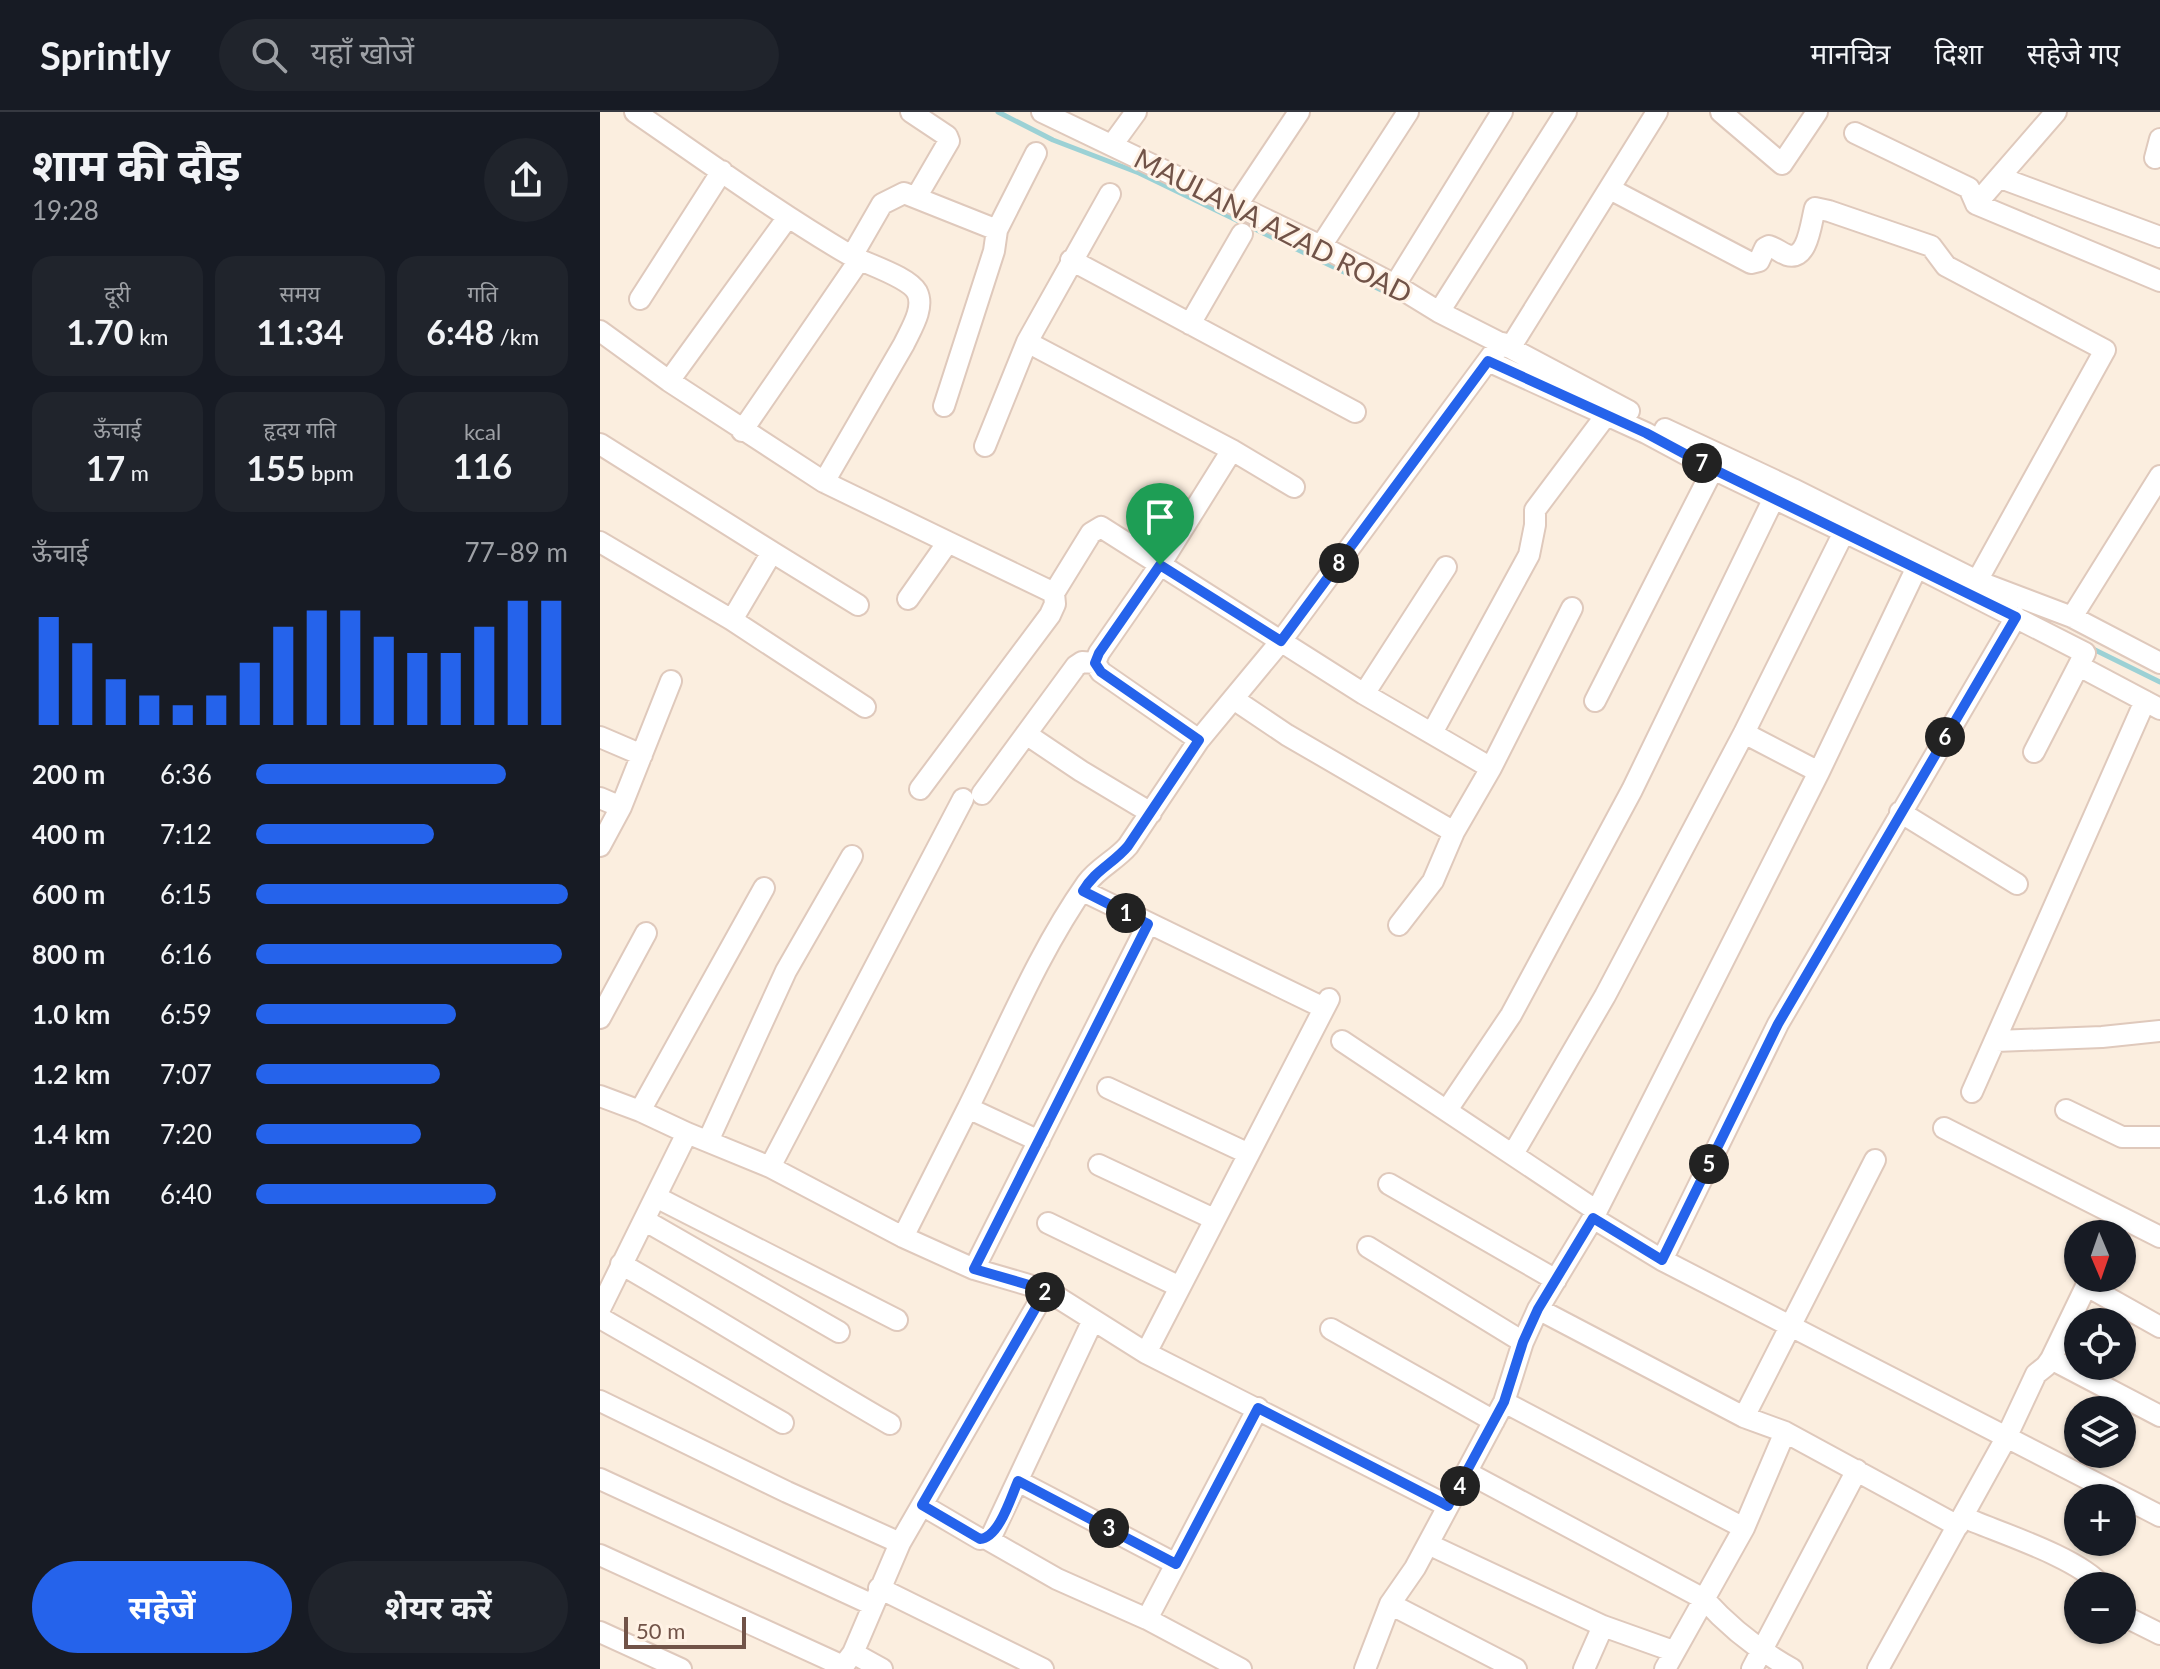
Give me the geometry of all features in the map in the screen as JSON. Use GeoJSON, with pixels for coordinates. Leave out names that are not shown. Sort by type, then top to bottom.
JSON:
{"type":"FeatureCollection","features":[{"type":"Feature","properties":{"kind":"street"},"geometry":{"type":"LineString","coordinates":[[635,112],[788,217],[916,290],[919,303],[915,321],[904,344],[824,482]]}},
{"type":"Feature","properties":{"kind":"street"},"geometry":{"type":"LineString","coordinates":[[911,112],[947,136],[949,141],[917,196]]}},
{"type":"Feature","properties":{"kind":"street","name":"MAULANA AZAD ROAD"},"geometry":{"type":"LineString","coordinates":[[1042,112],[1321,246],[1395,285],[1498,351]]}},
{"type":"Feature","properties":{"kind":"street"},"geometry":{"type":"LineString","coordinates":[[1112,145],[1136,112]]}},
{"type":"Feature","properties":{"kind":"street"},"geometry":{"type":"LineString","coordinates":[[1237,205],[1299,112]]}},
{"type":"Feature","properties":{"kind":"street"},"geometry":{"type":"LineString","coordinates":[[1321,246],[1408,112]]}},
{"type":"Feature","properties":{"kind":"street"},"geometry":{"type":"LineString","coordinates":[[1395,285],[1502,112]]}},
{"type":"Feature","properties":{"kind":"street"},"geometry":{"type":"LineString","coordinates":[[1439,312],[1566,112]]}},
{"type":"Feature","properties":{"kind":"street"},"geometry":{"type":"LineString","coordinates":[[903,1237],[1051,941],[1083,891],[1096,873],[1118,858],[1199,740],[1281,641],[1498,351],[1610,189],[1657,112]]}},
{"type":"Feature","properties":{"kind":"street"},"geometry":{"type":"LineString","coordinates":[[1721,112],[1782,164],[1817,112]]}},
{"type":"Feature","properties":{"kind":"street"},"geometry":{"type":"LineString","coordinates":[[1976,204],[2056,112]]}},
{"type":"Feature","properties":{"kind":"street"},"geometry":{"type":"LineString","coordinates":[[1855,133],[1969,188],[1976,204],[2160,281]]}},
{"type":"Feature","properties":{"kind":"street"},"geometry":{"type":"LineString","coordinates":[[944,406],[994,251],[997,230],[1036,153]]}},
{"type":"Feature","properties":{"kind":"street"},"geometry":{"type":"LineString","coordinates":[[640,299],[722,171]]}},
{"type":"Feature","properties":{"kind":"street"},"geometry":{"type":"LineString","coordinates":[[2001,178],[2160,237]]}},
{"type":"Feature","properties":{"kind":"street"},"geometry":{"type":"LineString","coordinates":[[1610,189],[1751,263],[1759,261],[1769,246],[1790,256],[1798,255],[1804,250],[1815,208],[1829,211],[1931,246],[1946,266],[2105,350],[1977,581]]}},
{"type":"Feature","properties":{"kind":"street"},"geometry":{"type":"LineString","coordinates":[[742,431],[856,258],[882,204],[904,193],[997,230]]}},
{"type":"Feature","properties":{"kind":"street"},"geometry":{"type":"LineString","coordinates":[[985,446],[1027,342],[1110,194]]}},
{"type":"Feature","properties":{"kind":"street"},"geometry":{"type":"LineString","coordinates":[[669,381],[788,217]]}},
{"type":"Feature","properties":{"kind":"street"},"geometry":{"type":"LineString","coordinates":[[1190,324],[1242,234]]}},
{"type":"Feature","properties":{"kind":"street"},"geometry":{"type":"LineString","coordinates":[[1071,260],[1355,412]]}},
{"type":"Feature","properties":{"kind":"street"},"geometry":{"type":"LineString","coordinates":[[600,331],[742,431],[824,482],[1054,593]]}},
{"type":"Feature","properties":{"kind":"street"},"geometry":{"type":"LineString","coordinates":[[1027,342],[1232,450],[1294,487]]}},
{"type":"Feature","properties":{"kind":"street"},"geometry":{"type":"LineString","coordinates":[[1498,351],[1607,414],[1713,469],[1917,567],[2085,653],[2034,752]]}},
{"type":"Feature","properties":{"kind":"street"},"geometry":{"type":"LineString","coordinates":[[1498,351],[1793,489],[1977,581],[2072,617],[2160,663]]}},
{"type":"Feature","properties":{"kind":"street"},"geometry":{"type":"LineString","coordinates":[[1432,733],[1529,555],[1535,510],[1607,414]]}},
{"type":"Feature","properties":{"kind":"street"},"geometry":{"type":"LineString","coordinates":[[600,444],[858,605]]}},
{"type":"Feature","properties":{"kind":"street"},"geometry":{"type":"LineString","coordinates":[[1095,663],[1232,450]]}},
{"type":"Feature","properties":{"kind":"street"},"geometry":{"type":"LineString","coordinates":[[1595,701],[1713,469]]}},
{"type":"Feature","properties":{"kind":"street"},"geometry":{"type":"LineString","coordinates":[[2072,617],[2158,483]]}},
{"type":"Feature","properties":{"kind":"street"},"geometry":{"type":"LineString","coordinates":[[1447,1110],[1511,1015],[1632,790],[1774,498]]}},
{"type":"Feature","properties":{"kind":"street"},"geometry":{"type":"LineString","coordinates":[[920,789],[1050,615],[1055,604],[1054,593],[1091,533],[1101,527],[1364,694],[1491,768]]}},
{"type":"Feature","properties":{"kind":"street"},"geometry":{"type":"LineString","coordinates":[[1513,1154],[1605,996],[1744,733],[1844,532]]}},
{"type":"Feature","properties":{"kind":"street"},"geometry":{"type":"LineString","coordinates":[[600,542],[732,620],[865,707]]}},
{"type":"Feature","properties":{"kind":"street"},"geometry":{"type":"LineString","coordinates":[[908,599],[948,542]]}},
{"type":"Feature","properties":{"kind":"street"},"geometry":{"type":"LineString","coordinates":[[732,620],[772,552]]}},
{"type":"Feature","properties":{"kind":"street"},"geometry":{"type":"LineString","coordinates":[[1364,694],[1446,567]]}},
{"type":"Feature","properties":{"kind":"street"},"geometry":{"type":"LineString","coordinates":[[1365,1669],[1390,1604],[1468,1473],[1504,1402],[1523,1342],[1538,1309],[1595,1214],[1819,772],[1917,567]]}},
{"type":"Feature","properties":{"kind":"street"},"geometry":{"type":"LineString","coordinates":[[1399,925],[1433,881],[1454,832],[1491,768],[1572,608]]}},
{"type":"Feature","properties":{"kind":"street"},"geometry":{"type":"LineString","coordinates":[[1662,1260],[1778,1024],[2016,617]]}},
{"type":"Feature","properties":{"kind":"street"},"geometry":{"type":"LineString","coordinates":[[770,1167],[973,796],[1026,734],[1076,666],[1082,662],[1095,663]]}},
{"type":"Feature","properties":{"kind":"street"},"geometry":{"type":"LineString","coordinates":[[1095,663],[1101,672],[1199,740]]}},
{"type":"Feature","properties":{"kind":"street"},"geometry":{"type":"LineString","coordinates":[[1972,1092],[2153,705],[2079,666]]}},
{"type":"Feature","properties":{"kind":"street"},"geometry":{"type":"LineString","coordinates":[[600,846],[621,807],[671,681]]}},
{"type":"Feature","properties":{"kind":"street"},"geometry":{"type":"LineString","coordinates":[[1235,700],[1287,735],[1454,832]]}},
{"type":"Feature","properties":{"kind":"street"},"geometry":{"type":"LineString","coordinates":[[1744,733],[1819,772]]}},
{"type":"Feature","properties":{"kind":"street"},"geometry":{"type":"LineString","coordinates":[[1026,734],[1151,813]]}},
{"type":"Feature","properties":{"kind":"street"},"geometry":{"type":"LineString","coordinates":[[600,737],[642,755]]}},
{"type":"Feature","properties":{"kind":"street"},"geometry":{"type":"LineString","coordinates":[[600,798],[621,807]]}},
{"type":"Feature","properties":{"kind":"street"},"geometry":{"type":"LineString","coordinates":[[1900,812],[2017,884]]}},
{"type":"Feature","properties":{"kind":"street"},"geometry":{"type":"LineString","coordinates":[[708,1141],[786,971],[852,856]]}},
{"type":"Feature","properties":{"kind":"street"},"geometry":{"type":"LineString","coordinates":[[640,1111],[764,888]]}},
{"type":"Feature","properties":{"kind":"street"},"geometry":{"type":"LineString","coordinates":[[1083,891],[1148,924],[1326,1003],[1146,1353]]}},
{"type":"Feature","properties":{"kind":"street"},"geometry":{"type":"LineString","coordinates":[[974,1269],[1148,924]]}},
{"type":"Feature","properties":{"kind":"street"},"geometry":{"type":"LineString","coordinates":[[600,1018],[646,933]]}},
{"type":"Feature","properties":{"kind":"street"},"geometry":{"type":"LineString","coordinates":[[1996,1041],[2102,1037],[2160,1031]]}},
{"type":"Feature","properties":{"kind":"street"},"geometry":{"type":"LineString","coordinates":[[1342,1041],[1513,1154],[1662,1260],[2160,1516]]}},
{"type":"Feature","properties":{"kind":"street"},"geometry":{"type":"LineString","coordinates":[[1108,1088],[1247,1153]]}},
{"type":"Feature","properties":{"kind":"street"},"geometry":{"type":"LineString","coordinates":[[602,1101],[640,1111],[770,1167],[903,1237],[974,1269],[1046,1290],[1146,1353],[1448,1506]]}},
{"type":"Feature","properties":{"kind":"street"},"geometry":{"type":"LineString","coordinates":[[968,1108],[1039,1141]]}},
{"type":"Feature","properties":{"kind":"street"},"geometry":{"type":"LineString","coordinates":[[2066,1110],[2122,1137],[2160,1137]]}},
{"type":"Feature","properties":{"kind":"street"},"geometry":{"type":"LineString","coordinates":[[1944,1128],[2108,1220]]}},
{"type":"Feature","properties":{"kind":"street"},"geometry":{"type":"LineString","coordinates":[[600,1309],[687,1133]]}},
{"type":"Feature","properties":{"kind":"street"},"geometry":{"type":"LineString","coordinates":[[1744,1417],[1875,1160]]}},
{"type":"Feature","properties":{"kind":"street"},"geometry":{"type":"LineString","coordinates":[[1099,1165],[1214,1219]]}},
{"type":"Feature","properties":{"kind":"street"},"geometry":{"type":"LineString","coordinates":[[1389,1184],[1556,1280]]}},
{"type":"Feature","properties":{"kind":"street"},"geometry":{"type":"LineString","coordinates":[[656,1197],[897,1320]]}},
{"type":"Feature","properties":{"kind":"street"},"geometry":{"type":"LineString","coordinates":[[644,1220],[839,1332]]}},
{"type":"Feature","properties":{"kind":"street"},"geometry":{"type":"LineString","coordinates":[[1048,1223],[1180,1287]]}},
{"type":"Feature","properties":{"kind":"street"},"geometry":{"type":"LineString","coordinates":[[2136,1231],[2160,1237]]}},
{"type":"Feature","properties":{"kind":"street"},"geometry":{"type":"LineString","coordinates":[[1368,1247],[1523,1342]]}},
{"type":"Feature","properties":{"kind":"street"},"geometry":{"type":"LineString","coordinates":[[621,1264],[890,1424]]}},
{"type":"Feature","properties":{"kind":"street"},"geometry":{"type":"LineString","coordinates":[[846,1663],[900,1543],[1046,1290]]}},
{"type":"Feature","properties":{"kind":"street"},"geometry":{"type":"LineString","coordinates":[[1878,1669],[2006,1438],[2036,1374],[2051,1359],[2083,1292]]}},
{"type":"Feature","properties":{"kind":"street"},"geometry":{"type":"LineString","coordinates":[[2104,1292],[2160,1327]]}},
{"type":"Feature","properties":{"kind":"street"},"geometry":{"type":"LineString","coordinates":[[1538,1309],[1744,1417],[1785,1432],[1960,1522],[2071,1563],[2086,1572]]}},
{"type":"Feature","properties":{"kind":"street"},"geometry":{"type":"LineString","coordinates":[[600,1318],[783,1423]]}},
{"type":"Feature","properties":{"kind":"street"},"geometry":{"type":"LineString","coordinates":[[987,1539],[995,1532],[1093,1320]]}},
{"type":"Feature","properties":{"kind":"street"},"geometry":{"type":"LineString","coordinates":[[1331,1329],[1494,1421]]}},
{"type":"Feature","properties":{"kind":"street"},"geometry":{"type":"LineString","coordinates":[[2051,1359],[2160,1416]]}},
{"type":"Feature","properties":{"kind":"street"},"geometry":{"type":"LineString","coordinates":[[600,1401],[900,1543]]}},
{"type":"Feature","properties":{"kind":"street"},"geometry":{"type":"LineString","coordinates":[[1504,1402],[1744,1528]]}},
{"type":"Feature","properties":{"kind":"street"},"geometry":{"type":"LineString","coordinates":[[1147,1619],[1258,1408]]}},
{"type":"Feature","properties":{"kind":"street"},"geometry":{"type":"LineString","coordinates":[[1428,1544],[1669,1660],[1744,1528],[1785,1432]]}},
{"type":"Feature","properties":{"kind":"street"},"geometry":{"type":"LineString","coordinates":[[1757,1660],[1857,1470]]}},
{"type":"Feature","properties":{"kind":"street"},"geometry":{"type":"LineString","coordinates":[[1468,1473],[1704,1599],[1757,1660],[1792,1669]]}},
{"type":"Feature","properties":{"kind":"street"},"geometry":{"type":"LineString","coordinates":[[600,1479],[1043,1669]]}},
{"type":"Feature","properties":{"kind":"street"},"geometry":{"type":"LineString","coordinates":[[1018,1481],[1176,1564]]}},
{"type":"Feature","properties":{"kind":"street"},"geometry":{"type":"LineString","coordinates":[[922,1505],[1057,1579],[1147,1619],[1241,1669]]}},
{"type":"Feature","properties":{"kind":"street"},"geometry":{"type":"LineString","coordinates":[[600,1555],[846,1663],[882,1669]]}},
{"type":"Feature","properties":{"kind":"street"},"geometry":{"type":"LineString","coordinates":[[1390,1604],[1516,1669]]}},
{"type":"Feature","properties":{"kind":"street"},"geometry":{"type":"LineString","coordinates":[[2136,1622],[2160,1634]]}},
{"type":"Feature","properties":{"kind":"street"},"geometry":{"type":"LineString","coordinates":[[1584,1669],[1603,1626]]}},
{"type":"Feature","properties":{"kind":"street"},"geometry":{"type":"LineString","coordinates":[[600,1632],[681,1669]]}},
{"type":"Feature","properties":{"kind":"waterway"},"geometry":{"type":"LineString","coordinates":[[998,112],[1053,140],[1139,173],[1402,300]]}},
{"type":"Feature","properties":{"kind":"waterway"},"geometry":{"type":"LineString","coordinates":[[2089,647],[2160,682]]}},
{"type":"Feature","properties":{"kind":"route"},"geometry":{"type":"LineString","coordinates":[[1488,361],[1607,414],[2016,617],[1778,1024],[1662,1260],[1593,1218],[1538,1309],[1523,1342],[1504,1402],[1448,1506],[1258,1408],[1176,1564],[1018,1481],[995,1532],[987,1539],[980,1539],[922,1505],[1046,1290],[974,1269],[1148,924],[1083,891],[1096,873],[1118,858],[1128,846],[1199,740],[1101,672],[1095,663],[1160,565],[1281,641],[1488,361]]}}]}
